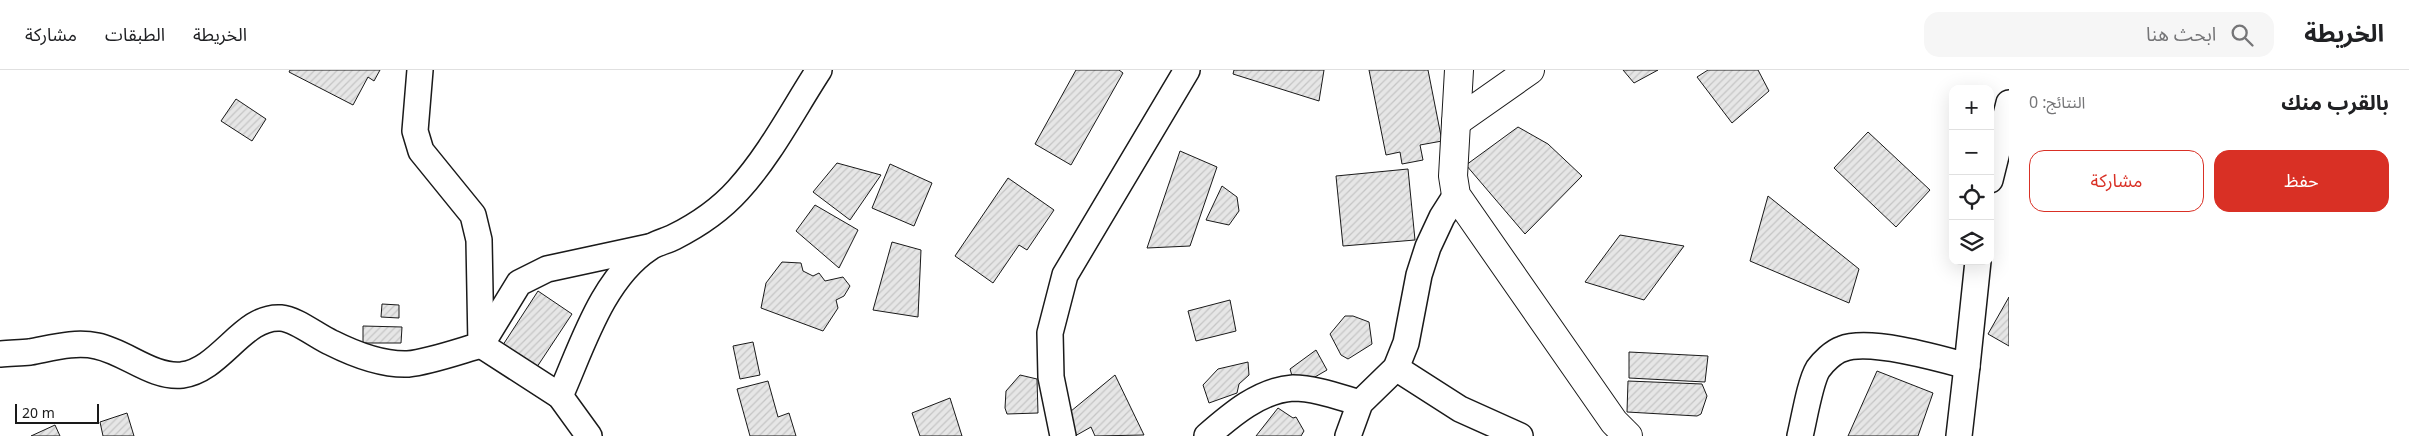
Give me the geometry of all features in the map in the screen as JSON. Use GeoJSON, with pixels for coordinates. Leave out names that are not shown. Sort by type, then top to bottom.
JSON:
{"type":"FeatureCollection","features":[{"type":"Feature","properties":{"kind":"street"},"geometry":{"type":"LineString","coordinates":[[420,70],[415,130],[421,151],[473,215],[479,240],[481,346]]}},
{"type":"Feature","properties":{"kind":"street"},"geometry":{"type":"LineString","coordinates":[[0,354],[28,352],[65,345],[96,345],[118,351],[163,374],[181,375],[200,370],[258,323],[280,318],[292,321],[346,350],[369,358],[407,364],[481,346],[519,283],[547,269],[649,247],[697,224],[717,211],[739,190],[764,157],[819,70]]}},
{"type":"Feature","properties":{"kind":"street"},"geometry":{"type":"LineString","coordinates":[[1063,436],[1051,377],[1050,333],[1065,275],[1187,70]]}},
{"type":"Feature","properties":{"kind":"street"},"geometry":{"type":"LineString","coordinates":[[1459,70],[1452,176],[1456,195],[1614,422],[1628,436]]}},
{"type":"Feature","properties":{"kind":"street"},"geometry":{"type":"LineString","coordinates":[[1456,122],[1530,70]]}},
{"type":"Feature","properties":{"kind":"street"},"geometry":{"type":"LineString","coordinates":[[1992,175],[2003,144],[2009,103]]}},
{"type":"Feature","properties":{"kind":"street"},"geometry":{"type":"LineString","coordinates":[[1348,436],[1360,403],[1396,368],[1406,343],[1420,275],[1428,247],[1442,217],[1456,195]]}},
{"type":"Feature","properties":{"kind":"street"},"geometry":{"type":"LineString","coordinates":[[560,396],[603,297],[629,266],[649,247]]}},
{"type":"Feature","properties":{"kind":"street"},"geometry":{"type":"LineString","coordinates":[[1959,436],[1978,265]]}},
{"type":"Feature","properties":{"kind":"street"},"geometry":{"type":"LineString","coordinates":[[481,346],[560,396],[589,436]]}},
{"type":"Feature","properties":{"kind":"street"},"geometry":{"type":"LineString","coordinates":[[1800,436],[1817,370],[1842,349],[1868,346],[1898,350],[1967,366]]}},
{"type":"Feature","properties":{"kind":"street"},"geometry":{"type":"LineString","coordinates":[[1396,368],[1460,408],[1520,436]]}},
{"type":"Feature","properties":{"kind":"street"},"geometry":{"type":"LineString","coordinates":[[1207,436],[1232,414],[1268,394],[1293,388],[1326,392],[1360,403]]}},
{"type":"Feature","properties":{"kind":"building"},"geometry":{"type":"Polygon","coordinates":[[[290,70],[380,70],[374,81],[368,77],[353,105],[289,72],[290,70]]]}},
{"type":"Feature","properties":{"kind":"building"},"geometry":{"type":"Polygon","coordinates":[[[1076,70],[1119,70],[1123,73],[1071,165],[1035,144],[1076,70]]]}},
{"type":"Feature","properties":{"kind":"building"},"geometry":{"type":"Polygon","coordinates":[[[1234,70],[1324,70],[1319,101],[1233,74],[1234,70]]]}},
{"type":"Feature","properties":{"kind":"building"},"geometry":{"type":"Polygon","coordinates":[[[1369,70],[1428,70],[1442,141],[1420,145],[1423,160],[1402,164],[1400,152],[1386,155],[1369,70]]]}},
{"type":"Feature","properties":{"kind":"building"},"geometry":{"type":"Polygon","coordinates":[[[1623,70],[1658,70],[1634,83],[1623,70]]]}},
{"type":"Feature","properties":{"kind":"building"},"geometry":{"type":"Polygon","coordinates":[[[1708,70],[1758,70],[1769,91],[1732,123],[1697,77],[1708,70]]]}},
{"type":"Feature","properties":{"kind":"building"},"geometry":{"type":"Polygon","coordinates":[[[236,99],[266,119],[252,141],[221,121],[236,99]]]}},
{"type":"Feature","properties":{"kind":"building"},"geometry":{"type":"Polygon","coordinates":[[[1518,127],[1548,144],[1582,176],[1525,234],[1466,165],[1518,127]]]}},
{"type":"Feature","properties":{"kind":"building"},"geometry":{"type":"Polygon","coordinates":[[[1868,132],[1930,190],[1896,227],[1834,168],[1868,132]]]}},
{"type":"Feature","properties":{"kind":"building"},"geometry":{"type":"Polygon","coordinates":[[[1180,151],[1217,167],[1190,246],[1147,248],[1180,151]]]}},
{"type":"Feature","properties":{"kind":"building"},"geometry":{"type":"Polygon","coordinates":[[[837,163],[881,175],[850,220],[813,192],[837,163]]]}},
{"type":"Feature","properties":{"kind":"building"},"geometry":{"type":"Polygon","coordinates":[[[890,164],[932,183],[914,226],[872,208],[890,164]]]}},
{"type":"Feature","properties":{"kind":"building"},"geometry":{"type":"Polygon","coordinates":[[[1408,169],[1415,240],[1343,246],[1336,176],[1408,169]]]}},
{"type":"Feature","properties":{"kind":"building"},"geometry":{"type":"Polygon","coordinates":[[[1008,178],[1054,210],[1027,250],[1019,245],[993,283],[955,256],[1008,178]]]}},
{"type":"Feature","properties":{"kind":"building"},"geometry":{"type":"Polygon","coordinates":[[[1222,186],[1237,197],[1239,211],[1229,225],[1206,220],[1222,186]]]}},
{"type":"Feature","properties":{"kind":"building"},"geometry":{"type":"Polygon","coordinates":[[[1768,196],[1859,269],[1849,303],[1750,261],[1768,196]]]}},
{"type":"Feature","properties":{"kind":"building"},"geometry":{"type":"Polygon","coordinates":[[[815,205],[858,230],[839,268],[796,231],[815,205]]]}},
{"type":"Feature","properties":{"kind":"building"},"geometry":{"type":"Polygon","coordinates":[[[1620,235],[1684,246],[1644,300],[1585,282],[1620,235]]]}},
{"type":"Feature","properties":{"kind":"building"},"geometry":{"type":"Polygon","coordinates":[[[892,242],[921,250],[918,317],[873,310],[892,242]]]}},
{"type":"Feature","properties":{"kind":"building"},"geometry":{"type":"Polygon","coordinates":[[[782,262],[801,263],[803,271],[813,276],[819,273],[825,281],[843,277],[850,286],[844,296],[836,300],[838,308],[823,331],[761,308],[766,283],[782,262]]]}},
{"type":"Feature","properties":{"kind":"building"},"geometry":{"type":"Polygon","coordinates":[[[538,291],[572,314],[533,373],[499,351],[538,291]]]}},
{"type":"Feature","properties":{"kind":"building"},"geometry":{"type":"Polygon","coordinates":[[[2009,297],[2009,346],[1988,334],[2009,297]]]}},
{"type":"Feature","properties":{"kind":"building"},"geometry":{"type":"Polygon","coordinates":[[[1230,300],[1236,331],[1196,341],[1188,311],[1230,300]]]}},
{"type":"Feature","properties":{"kind":"building"},"geometry":{"type":"Polygon","coordinates":[[[382,304],[399,305],[399,318],[381,317],[382,304]]]}},
{"type":"Feature","properties":{"kind":"building"},"geometry":{"type":"Polygon","coordinates":[[[1345,316],[1353,316],[1369,322],[1372,344],[1348,359],[1341,355],[1330,334],[1345,316]]]}},
{"type":"Feature","properties":{"kind":"building"},"geometry":{"type":"Polygon","coordinates":[[[363,326],[402,327],[401,343],[363,343],[363,326]]]}},
{"type":"Feature","properties":{"kind":"building"},"geometry":{"type":"Polygon","coordinates":[[[753,342],[760,375],[740,379],[733,346],[753,342]]]}},
{"type":"Feature","properties":{"kind":"building"},"geometry":{"type":"Polygon","coordinates":[[[1316,350],[1327,370],[1301,385],[1293,379],[1290,369],[1316,350]]]}},
{"type":"Feature","properties":{"kind":"building"},"geometry":{"type":"Polygon","coordinates":[[[1629,352],[1708,356],[1705,382],[1629,378],[1629,352]]]}},
{"type":"Feature","properties":{"kind":"building"},"geometry":{"type":"Polygon","coordinates":[[[1248,362],[1249,375],[1239,384],[1237,393],[1209,403],[1203,385],[1218,369],[1248,362]]]}},
{"type":"Feature","properties":{"kind":"building"},"geometry":{"type":"Polygon","coordinates":[[[1877,371],[1933,393],[1918,436],[1848,436],[1877,371]]]}},
{"type":"Feature","properties":{"kind":"building"},"geometry":{"type":"Polygon","coordinates":[[[1020,375],[1037,379],[1038,413],[1007,414],[1005,408],[1006,391],[1020,375]]]}},
{"type":"Feature","properties":{"kind":"building"},"geometry":{"type":"Polygon","coordinates":[[[1115,375],[1144,435],[1095,436],[1091,427],[1075,436],[1065,416],[1115,375]]]}},
{"type":"Feature","properties":{"kind":"building"},"geometry":{"type":"Polygon","coordinates":[[[768,381],[778,417],[789,413],[796,436],[750,436],[737,389],[768,381]]]}},
{"type":"Feature","properties":{"kind":"building"},"geometry":{"type":"Polygon","coordinates":[[[1628,381],[1702,384],[1707,396],[1701,414],[1697,416],[1627,412],[1628,381]]]}},
{"type":"Feature","properties":{"kind":"building"},"geometry":{"type":"Polygon","coordinates":[[[950,398],[962,436],[920,436],[912,413],[950,398]]]}},
{"type":"Feature","properties":{"kind":"building"},"geometry":{"type":"Polygon","coordinates":[[[1278,408],[1293,418],[1296,417],[1304,431],[1301,436],[1256,436],[1278,408]]]}},
{"type":"Feature","properties":{"kind":"building"},"geometry":{"type":"Polygon","coordinates":[[[127,413],[134,436],[103,436],[100,422],[127,413]]]}},
{"type":"Feature","properties":{"kind":"building"},"geometry":{"type":"Polygon","coordinates":[[[55,425],[60,436],[31,436],[55,425]]]}}]}
